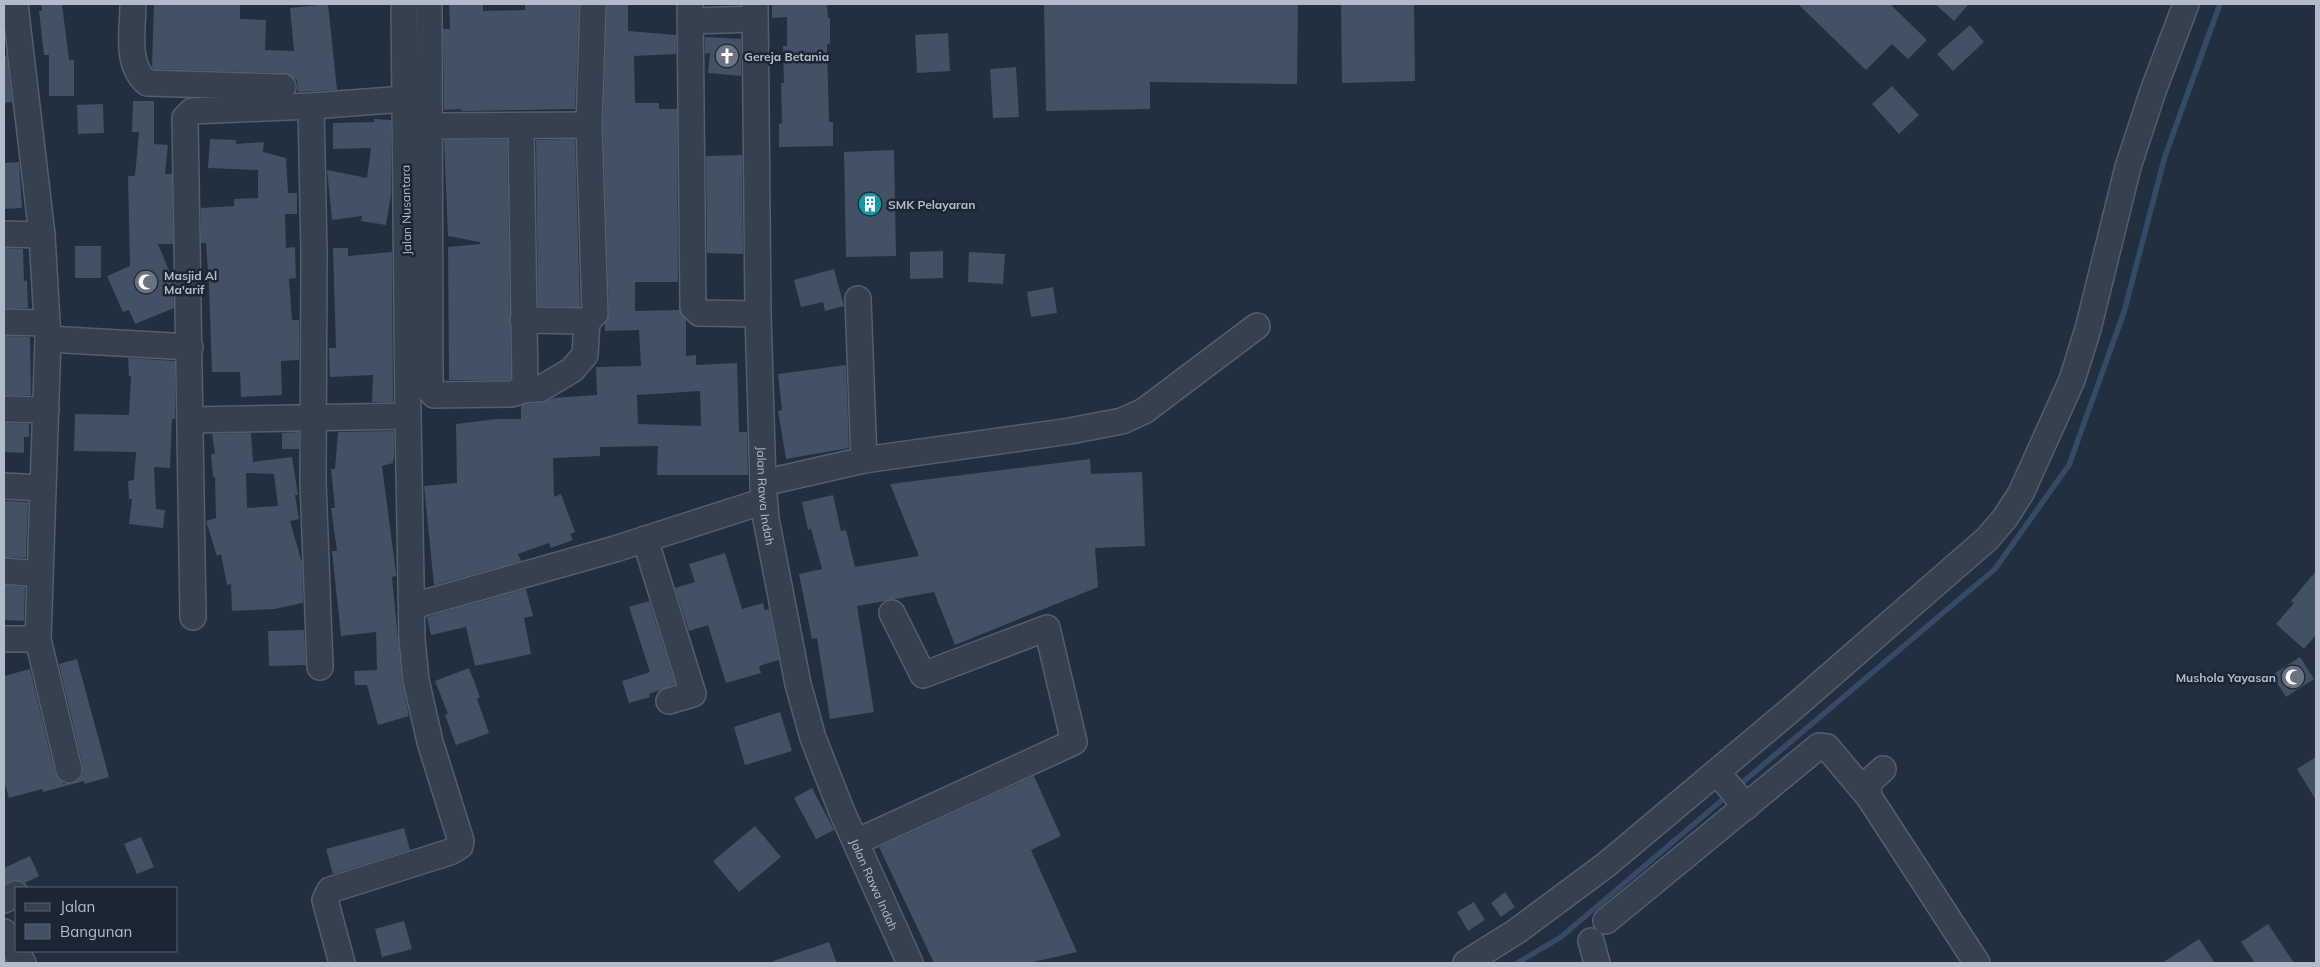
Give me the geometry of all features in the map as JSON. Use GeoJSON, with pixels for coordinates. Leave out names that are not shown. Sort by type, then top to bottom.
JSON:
{"type":"FeatureCollection","features":[{"type":"Feature","properties":{"kind":"street"},"geometry":{"type":"LineString","coordinates":[[16,4],[42,235],[48,331],[38,638],[69,770]]}},
{"type":"Feature","properties":{"kind":"street"},"geometry":{"type":"LineString","coordinates":[[133,4],[133,65],[139,77],[147,83],[282,87]]}},
{"type":"Feature","properties":{"kind":"street","name":"Jalan Nusantara"},"geometry":{"type":"LineString","coordinates":[[342,963],[325,900],[330,890],[450,852],[460,846],[461,841],[422,711],[413,656],[408,416],[404,4]]}},
{"type":"Feature","properties":{"kind":"street"},"geometry":{"type":"LineString","coordinates":[[429,4],[430,390],[434,395],[510,394],[520,390],[540,390],[572,370],[585,355],[587,321]]}},
{"type":"Feature","properties":{"kind":"street"},"geometry":{"type":"LineString","coordinates":[[523,320],[587,321],[593,317],[596,309],[590,125],[594,4]]}},
{"type":"Feature","properties":{"kind":"street"},"geometry":{"type":"LineString","coordinates":[[1466,963],[1517,931],[1722,778],[1987,539],[2006,518],[2021,493],[2072,380],[2088,329],[2128,167],[2153,91],[2186,4]]}},
{"type":"Feature","properties":{"kind":"street"},"geometry":{"type":"LineString","coordinates":[[755,12],[691,12],[693,307],[699,313],[758,314]]}},
{"type":"Feature","properties":{"kind":"street","name":"Jalan Rawa Indah"},"geometry":{"type":"LineString","coordinates":[[755,12],[758,314],[764,492],[801,698],[819,756],[910,963]]}},
{"type":"Feature","properties":{"kind":"street"},"geometry":{"type":"LineString","coordinates":[[193,617],[185,118],[192,111],[311,106],[405,99]]}},
{"type":"Feature","properties":{"kind":"street"},"geometry":{"type":"LineString","coordinates":[[311,106],[315,418],[313,482],[320,667]]}},
{"type":"Feature","properties":{"kind":"street"},"geometry":{"type":"LineString","coordinates":[[429,126],[590,125]]}},
{"type":"Feature","properties":{"kind":"street"},"geometry":{"type":"LineString","coordinates":[[520,390],[525,383],[522,126]]}},
{"type":"Feature","properties":{"kind":"street"},"geometry":{"type":"LineString","coordinates":[[4,234],[42,235]]}},
{"type":"Feature","properties":{"kind":"street"},"geometry":{"type":"LineString","coordinates":[[858,299],[864,460]]}},
{"type":"Feature","properties":{"kind":"street"},"geometry":{"type":"LineString","coordinates":[[4,322],[48,331],[190,347]]}},
{"type":"Feature","properties":{"kind":"street"},"geometry":{"type":"LineString","coordinates":[[413,606],[645,539],[764,492],[864,460],[1070,432],[1122,422],[1144,411],[1257,326]]}},
{"type":"Feature","properties":{"kind":"street"},"geometry":{"type":"LineString","coordinates":[[4,409],[46,410]]}},
{"type":"Feature","properties":{"kind":"street"},"geometry":{"type":"LineString","coordinates":[[190,420],[408,416]]}},
{"type":"Feature","properties":{"kind":"street"},"geometry":{"type":"LineString","coordinates":[[4,486],[43,488]]}},
{"type":"Feature","properties":{"kind":"street"},"geometry":{"type":"LineString","coordinates":[[645,539],[693,694],[669,701]]}},
{"type":"Feature","properties":{"kind":"street"},"geometry":{"type":"LineString","coordinates":[[4,571],[40,574]]}},
{"type":"Feature","properties":{"kind":"street"},"geometry":{"type":"LineString","coordinates":[[856,842],[1074,742],[1047,628],[923,676],[892,613]]}},
{"type":"Feature","properties":{"kind":"street"},"geometry":{"type":"LineString","coordinates":[[4,639],[38,638]]}},
{"type":"Feature","properties":{"kind":"street"},"geometry":{"type":"LineString","coordinates":[[1606,921],[1819,746],[1827,747],[1868,797],[1977,963]]}},
{"type":"Feature","properties":{"kind":"street"},"geometry":{"type":"LineString","coordinates":[[1868,797],[1868,783],[1883,770]]}},
{"type":"Feature","properties":{"kind":"street"},"geometry":{"type":"LineString","coordinates":[[1722,778],[1746,807]]}},
{"type":"Feature","properties":{"kind":"street"},"geometry":{"type":"LineString","coordinates":[[4,932],[15,950]]}},
{"type":"Feature","properties":{"kind":"street"},"geometry":{"type":"LineString","coordinates":[[16,952],[23,963]]}},
{"type":"Feature","properties":{"kind":"building"},"geometry":{"type":"Polygon","coordinates":[[[41,4],[62,4],[69,60],[74,60],[74,96],[49,96],[49,55],[44,55],[39,11],[42,11],[41,4]]]}},
{"type":"Feature","properties":{"kind":"building"},"geometry":{"type":"Polygon","coordinates":[[[154,4],[240,4],[240,19],[266,20],[265,50],[294,51],[290,8],[328,4],[337,90],[298,92],[297,80],[283,73],[154,69],[152,67],[154,4]]]}},
{"type":"Feature","properties":{"kind":"building"},"geometry":{"type":"Polygon","coordinates":[[[449,4],[483,4],[483,11],[525,10],[525,4],[579,4],[575,109],[444,110],[443,29],[450,29],[449,4]]]}},
{"type":"Feature","properties":{"kind":"building"},"geometry":{"type":"Polygon","coordinates":[[[607,4],[628,4],[628,31],[676,35],[676,54],[634,56],[635,103],[659,103],[659,109],[677,109],[678,282],[635,282],[635,311],[680,310],[686,320],[686,356],[696,355],[696,365],[737,363],[739,432],[747,432],[748,475],[657,475],[658,446],[600,447],[600,456],[553,458],[554,497],[561,494],[575,532],[570,534],[573,540],[551,548],[549,543],[518,554],[521,561],[434,585],[424,486],[457,483],[456,424],[496,419],[521,419],[521,406],[524,404],[541,403],[554,398],[597,395],[596,367],[641,366],[639,330],[605,331],[605,324],[609,314],[603,125],[607,4]],[[700,391],[637,395],[638,424],[701,426],[700,391]]]}},
{"type":"Feature","properties":{"kind":"building"},"geometry":{"type":"Polygon","coordinates":[[[772,4],[827,4],[828,18],[830,18],[830,44],[827,44],[829,122],[833,122],[833,146],[779,147],[779,124],[782,123],[781,83],[784,83],[783,46],[787,46],[787,17],[772,18],[772,4]]]}},
{"type":"Feature","properties":{"kind":"building"},"geometry":{"type":"Polygon","coordinates":[[[1044,4],[1298,4],[1297,84],[1150,82],[1150,109],[1046,111],[1044,4]]]}},
{"type":"Feature","properties":{"kind":"building"},"geometry":{"type":"Polygon","coordinates":[[[1341,4],[1414,4],[1415,81],[1342,83],[1341,4]]]}},
{"type":"Feature","properties":{"kind":"building"},"geometry":{"type":"Polygon","coordinates":[[[1798,4],[1890,4],[1927,40],[1908,59],[1892,44],[1866,70],[1798,4]]]}},
{"type":"Feature","properties":{"kind":"building"},"geometry":{"type":"Polygon","coordinates":[[[1935,4],[1969,4],[1954,21],[1935,4]]]}},
{"type":"Feature","properties":{"kind":"building"},"geometry":{"type":"Polygon","coordinates":[[[1970,25],[1984,42],[1953,71],[1937,54],[1970,25]]]}},
{"type":"Feature","properties":{"kind":"building"},"geometry":{"type":"Polygon","coordinates":[[[948,33],[950,71],[917,73],[915,35],[948,33]]]}},
{"type":"Feature","properties":{"kind":"building","name":"Gereja Betania"},"geometry":{"type":"Polygon","coordinates":[[[705,37],[741,39],[741,76],[708,73],[710,53],[705,54],[705,37]]]}},
{"type":"Feature","properties":{"kind":"building"},"geometry":{"type":"Polygon","coordinates":[[[7,55],[12,102],[4,103],[4,56],[7,55]]]}},
{"type":"Feature","properties":{"kind":"building"},"geometry":{"type":"Polygon","coordinates":[[[1016,67],[1019,117],[993,118],[990,69],[1016,67]]]}},
{"type":"Feature","properties":{"kind":"building"},"geometry":{"type":"Polygon","coordinates":[[[1892,86],[1919,115],[1899,134],[1872,104],[1892,86]]]}},
{"type":"Feature","properties":{"kind":"building"},"geometry":{"type":"Polygon","coordinates":[[[133,101],[154,101],[154,144],[168,145],[165,174],[172,174],[173,244],[158,244],[173,280],[174,308],[135,324],[129,310],[123,312],[107,276],[130,266],[128,176],[135,176],[139,132],[132,132],[133,101]]]}},
{"type":"Feature","properties":{"kind":"building"},"geometry":{"type":"Polygon","coordinates":[[[103,104],[104,133],[78,134],[77,105],[103,104]]]}},
{"type":"Feature","properties":{"kind":"building"},"geometry":{"type":"Polygon","coordinates":[[[374,119],[391,120],[391,195],[386,225],[361,221],[362,216],[332,220],[327,170],[367,178],[371,148],[333,149],[333,123],[374,122],[374,119]]]}},
{"type":"Feature","properties":{"kind":"building"},"geometry":{"type":"Polygon","coordinates":[[[210,139],[236,140],[236,144],[264,142],[263,152],[286,158],[288,193],[297,193],[297,214],[285,214],[286,248],[295,247],[296,278],[289,279],[292,320],[299,320],[299,360],[281,361],[282,395],[241,397],[240,372],[212,372],[209,286],[206,243],[201,243],[201,208],[234,206],[234,199],[258,198],[258,170],[208,168],[210,139]]]}},
{"type":"Feature","properties":{"kind":"building"},"geometry":{"type":"Polygon","coordinates":[[[575,139],[580,307],[538,306],[536,140],[575,139]]]}},
{"type":"Feature","properties":{"kind":"building"},"geometry":{"type":"Polygon","coordinates":[[[444,140],[507,140],[511,378],[509,380],[449,380],[448,247],[480,244],[480,242],[448,236],[444,140]]]}},
{"type":"Feature","properties":{"kind":"building","name":"SMK Pelayaran"},"geometry":{"type":"Polygon","coordinates":[[[894,150],[896,256],[846,257],[844,152],[894,150]]]}},
{"type":"Feature","properties":{"kind":"building"},"geometry":{"type":"Polygon","coordinates":[[[742,155],[743,254],[707,253],[706,156],[742,155]]]}},
{"type":"Feature","properties":{"kind":"building"},"geometry":{"type":"Polygon","coordinates":[[[19,162],[22,208],[4,209],[4,163],[19,162]]]}},
{"type":"Feature","properties":{"kind":"building"},"geometry":{"type":"Polygon","coordinates":[[[75,246],[101,246],[101,278],[75,278],[75,246]]]}},
{"type":"Feature","properties":{"kind":"building"},"geometry":{"type":"Polygon","coordinates":[[[4,248],[23,249],[24,281],[27,280],[28,308],[4,308],[4,248]]]}},
{"type":"Feature","properties":{"kind":"building"},"geometry":{"type":"Polygon","coordinates":[[[333,248],[348,248],[348,256],[392,252],[393,402],[372,402],[373,375],[330,377],[329,348],[336,348],[333,248]]]}},
{"type":"Feature","properties":{"kind":"building"},"geometry":{"type":"Polygon","coordinates":[[[943,251],[943,278],[910,279],[910,252],[943,251]]]}},
{"type":"Feature","properties":{"kind":"building"},"geometry":{"type":"Polygon","coordinates":[[[969,252],[1005,254],[1003,284],[968,282],[969,252]]]}},
{"type":"Feature","properties":{"kind":"building"},"geometry":{"type":"Polygon","coordinates":[[[834,269],[844,306],[825,311],[823,302],[801,307],[794,280],[834,269]]]}},
{"type":"Feature","properties":{"kind":"building"},"geometry":{"type":"Polygon","coordinates":[[[1053,287],[1057,313],[1031,317],[1027,292],[1053,287]]]}},
{"type":"Feature","properties":{"kind":"building"},"geometry":{"type":"Polygon","coordinates":[[[4,336],[30,337],[31,395],[4,395],[4,336]]]}},
{"type":"Feature","properties":{"kind":"building"},"geometry":{"type":"Polygon","coordinates":[[[128,358],[175,361],[175,419],[172,419],[170,468],[154,467],[156,509],[165,510],[163,528],[129,524],[132,499],[129,499],[128,481],[134,480],[136,452],[74,451],[75,414],[129,415],[131,376],[129,376],[128,358]]]}},
{"type":"Feature","properties":{"kind":"building"},"geometry":{"type":"Polygon","coordinates":[[[846,365],[849,448],[786,459],[778,411],[782,410],[778,374],[846,365]]]}},
{"type":"Feature","properties":{"kind":"building"},"geometry":{"type":"Polygon","coordinates":[[[4,423],[29,424],[29,437],[24,437],[24,453],[4,452],[4,423]]]}},
{"type":"Feature","properties":{"kind":"building"},"geometry":{"type":"Polygon","coordinates":[[[394,431],[393,463],[382,466],[396,573],[396,576],[392,577],[402,681],[409,716],[378,725],[367,685],[355,685],[354,671],[377,670],[376,632],[341,636],[332,551],[337,551],[331,508],[335,508],[331,469],[335,469],[338,432],[394,431]]]}},
{"type":"Feature","properties":{"kind":"building"},"geometry":{"type":"Polygon","coordinates":[[[299,432],[299,449],[282,449],[282,433],[299,432]]]}},
{"type":"Feature","properties":{"kind":"building"},"geometry":{"type":"Polygon","coordinates":[[[251,433],[253,462],[292,457],[298,495],[295,495],[299,519],[290,521],[302,563],[303,603],[274,609],[232,611],[231,584],[227,585],[221,554],[217,556],[206,521],[216,518],[215,477],[213,477],[211,454],[215,454],[212,434],[251,433]],[[246,473],[247,508],[278,506],[274,474],[246,473]]]}},
{"type":"Feature","properties":{"kind":"building"},"geometry":{"type":"Polygon","coordinates":[[[1090,459],[1091,474],[1142,472],[1145,546],[1095,548],[1098,587],[955,645],[934,592],[857,606],[874,712],[830,719],[817,638],[812,639],[799,574],[822,569],[811,529],[808,530],[802,502],[833,495],[841,531],[846,530],[855,567],[919,556],[890,484],[1090,459]]]}},
{"type":"Feature","properties":{"kind":"building"},"geometry":{"type":"Polygon","coordinates":[[[4,501],[28,502],[26,558],[4,557],[4,501]]]}},
{"type":"Feature","properties":{"kind":"building"},"geometry":{"type":"Polygon","coordinates":[[[725,553],[742,609],[763,603],[765,610],[769,609],[779,660],[759,666],[761,673],[726,683],[708,625],[689,631],[675,588],[695,582],[689,564],[725,553]]]}},
{"type":"Feature","properties":{"kind":"building"},"geometry":{"type":"Polygon","coordinates":[[[2316,571],[2316,635],[2304,649],[2276,624],[2294,603],[2291,601],[2316,571]]]}},
{"type":"Feature","properties":{"kind":"building"},"geometry":{"type":"Polygon","coordinates":[[[4,585],[25,587],[24,621],[4,620],[4,585]]]}},
{"type":"Feature","properties":{"kind":"building"},"geometry":{"type":"Polygon","coordinates":[[[526,589],[533,616],[524,618],[531,654],[475,666],[466,627],[431,635],[427,617],[526,589]]]}},
{"type":"Feature","properties":{"kind":"building"},"geometry":{"type":"Polygon","coordinates":[[[649,601],[675,684],[649,694],[650,697],[629,703],[622,681],[650,672],[629,607],[649,601]]]}},
{"type":"Feature","properties":{"kind":"building"},"geometry":{"type":"Polygon","coordinates":[[[304,630],[306,665],[269,666],[268,631],[304,630]]]}},
{"type":"Feature","properties":{"kind":"building","name":"Mushola Yayasan"},"geometry":{"type":"Polygon","coordinates":[[[2300,657],[2314,679],[2286,697],[2272,675],[2300,657]]]}},
{"type":"Feature","properties":{"kind":"building"},"geometry":{"type":"Polygon","coordinates":[[[77,659],[109,777],[84,784],[84,781],[43,792],[42,789],[9,798],[4,781],[4,676],[30,669],[55,773],[64,784],[72,784],[79,780],[83,774],[83,767],[59,664],[77,659]]]}},
{"type":"Feature","properties":{"kind":"building"},"geometry":{"type":"Polygon","coordinates":[[[469,668],[480,697],[477,699],[489,733],[456,745],[445,715],[448,714],[435,681],[469,668]]]}},
{"type":"Feature","properties":{"kind":"building"},"geometry":{"type":"Polygon","coordinates":[[[780,712],[792,751],[745,765],[734,727],[780,712]]]}},
{"type":"Feature","properties":{"kind":"building"},"geometry":{"type":"Polygon","coordinates":[[[2316,757],[2316,800],[2297,769],[2316,757]]]}},
{"type":"Feature","properties":{"kind":"building"},"geometry":{"type":"Polygon","coordinates":[[[1034,776],[1061,836],[1031,850],[1077,952],[1029,963],[934,963],[879,847],[1034,776]]]}},
{"type":"Feature","properties":{"kind":"building"},"geometry":{"type":"Polygon","coordinates":[[[812,788],[834,830],[816,839],[794,798],[812,788]]]}},
{"type":"Feature","properties":{"kind":"building"},"geometry":{"type":"Polygon","coordinates":[[[755,826],[781,857],[739,892],[713,861],[755,826]]]}},
{"type":"Feature","properties":{"kind":"building"},"geometry":{"type":"Polygon","coordinates":[[[404,828],[410,850],[333,874],[326,849],[404,828]]]}},
{"type":"Feature","properties":{"kind":"building"},"geometry":{"type":"Polygon","coordinates":[[[141,837],[154,867],[137,874],[124,844],[141,837]]]}},
{"type":"Feature","properties":{"kind":"building"},"geometry":{"type":"Polygon","coordinates":[[[30,856],[39,876],[25,883],[16,880],[4,884],[4,868],[30,856]]]}},
{"type":"Feature","properties":{"kind":"building"},"geometry":{"type":"Polygon","coordinates":[[[1505,892],[1515,907],[1501,917],[1491,903],[1505,892]]]}},
{"type":"Feature","properties":{"kind":"building"},"geometry":{"type":"Polygon","coordinates":[[[1474,902],[1485,920],[1468,931],[1457,912],[1474,902]]]}},
{"type":"Feature","properties":{"kind":"building"},"geometry":{"type":"Polygon","coordinates":[[[404,921],[412,949],[382,957],[375,929],[404,921]]]}},
{"type":"Feature","properties":{"kind":"building"},"geometry":{"type":"Polygon","coordinates":[[[2268,924],[2294,963],[2255,963],[2241,942],[2268,924]]]}},
{"type":"Feature","properties":{"kind":"building"},"geometry":{"type":"Polygon","coordinates":[[[2199,939],[2215,963],[2162,963],[2199,939]]]}},
{"type":"Feature","properties":{"kind":"building"},"geometry":{"type":"Polygon","coordinates":[[[829,942],[837,963],[774,963],[773,961],[829,942]]]}},
{"type":"Feature","properties":{"kind":"waterway"},"geometry":{"type":"LineString","coordinates":[[1737,787],[1995,569],[2069,465],[2124,312],[2165,156],[2220,4]]}},
{"type":"Feature","properties":{"kind":"waterway"},"geometry":{"type":"LineString","coordinates":[[1517,963],[1561,937],[1728,795]]}},
{"type":"Feature","properties":{"kind":"place","name":"Gereja Betania"},"geometry":{"type":"Point","coordinates":[727,56]}},
{"type":"Feature","properties":{"kind":"place","name":"SMK Pelayaran"},"geometry":{"type":"Point","coordinates":[870,204]}},
{"type":"Feature","properties":{"kind":"place","name":"Masjid Al Ma'arif"},"geometry":{"type":"Point","coordinates":[146,282]}},
{"type":"Feature","properties":{"kind":"place","name":"Mushola Yayasan"},"geometry":{"type":"Point","coordinates":[2293,677]}}]}
